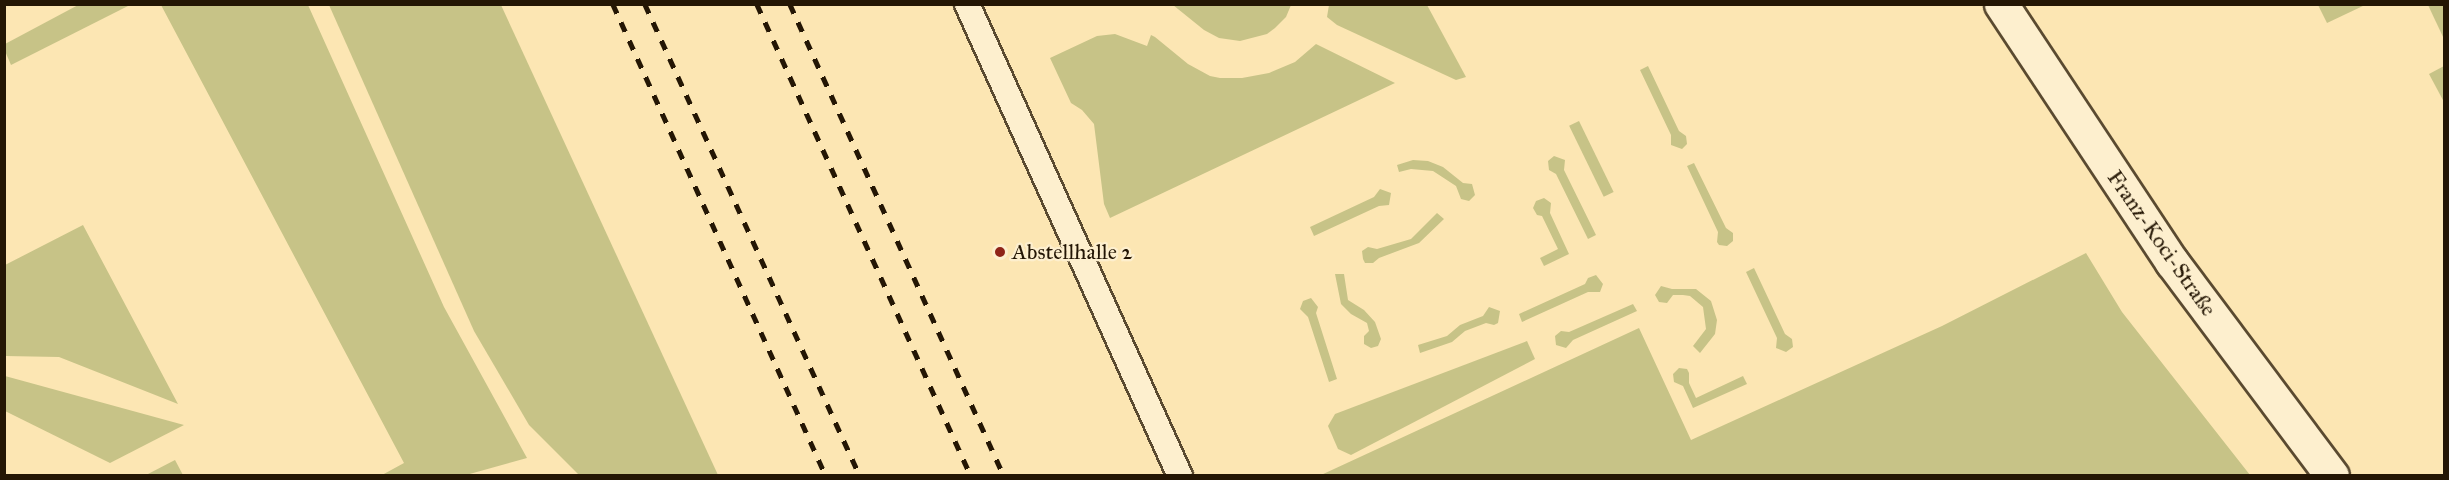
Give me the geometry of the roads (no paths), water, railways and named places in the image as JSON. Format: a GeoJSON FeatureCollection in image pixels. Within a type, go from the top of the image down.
{"type":"FeatureCollection","features":[{"type":"Feature","properties":{"kind":"street","name":"Franz-Koci-Straße"},"geometry":{"type":"LineString","coordinates":[[2001,4],[2172,262],[2331,476]]}},
{"type":"Feature","properties":{"kind":"lane"},"geometry":{"type":"LineString","coordinates":[[967,4],[1180,476]]}},
{"type":"Feature","properties":{"kind":"railway"},"geometry":{"type":"LineString","coordinates":[[613,4],[826,476]]}},
{"type":"Feature","properties":{"kind":"railway"},"geometry":{"type":"LineString","coordinates":[[645,4],[860,476]]}},
{"type":"Feature","properties":{"kind":"railway"},"geometry":{"type":"LineString","coordinates":[[757,4],[971,476]]}},
{"type":"Feature","properties":{"kind":"railway"},"geometry":{"type":"LineString","coordinates":[[790,4],[1004,476]]}},
{"type":"Feature","properties":{"kind":"place","name":"Abstellhalle 2"},"geometry":{"type":"Point","coordinates":[1000,252]}}]}
